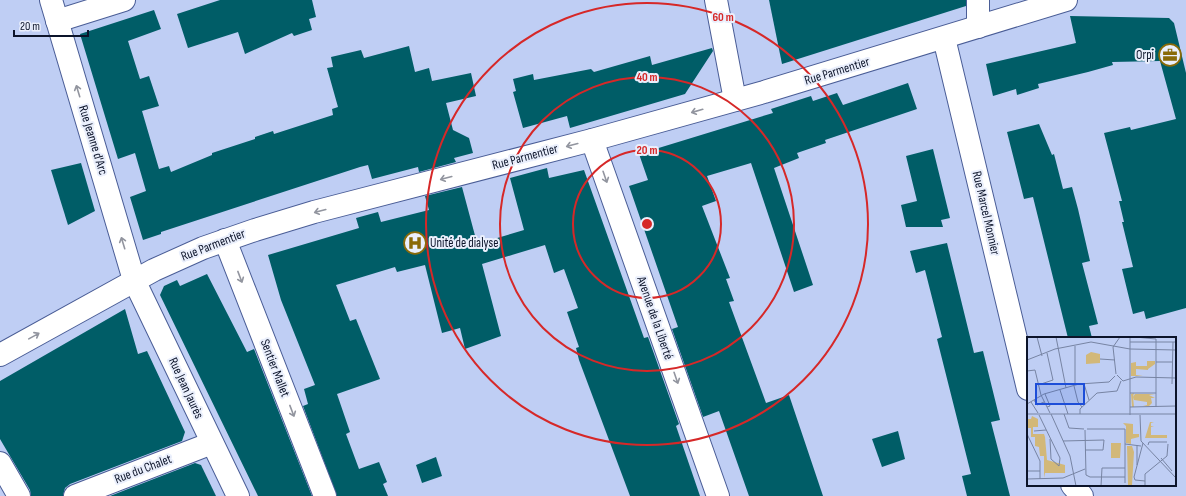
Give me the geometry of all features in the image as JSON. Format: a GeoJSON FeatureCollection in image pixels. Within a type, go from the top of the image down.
{"type":"FeatureCollection","features":[{"type":"Feature","properties":{"kind":"street","name":"Rue Jeanne d'Arc"},"geometry":{"type":"LineString","coordinates":[[51,0],[134,280]]}},
{"type":"Feature","properties":{"kind":"street"},"geometry":{"type":"LineString","coordinates":[[57,21],[124,0]]}},
{"type":"Feature","properties":{"kind":"street"},"geometry":{"type":"LineString","coordinates":[[716,0],[735,100]]}},
{"type":"Feature","properties":{"kind":"street"},"geometry":{"type":"LineString","coordinates":[[978,0],[978,27]]}},
{"type":"Feature","properties":{"kind":"street","name":"Rue Parmentier"},"geometry":{"type":"LineString","coordinates":[[0,355],[134,280],[180,257],[225,240],[314,212],[592,140],[735,100],[1066,0]]}},
{"type":"Feature","properties":{"kind":"street","name":"Rue Marcel Monnier"},"geometry":{"type":"LineString","coordinates":[[944,38],[1027,385]]}},
{"type":"Feature","properties":{"kind":"street","name":"Avenue de la Liberté"},"geometry":{"type":"LineString","coordinates":[[592,140],[718,496]]}},
{"type":"Feature","properties":{"kind":"street","name":"Sentier Mallet"},"geometry":{"type":"LineString","coordinates":[[225,240],[324,496]]}},
{"type":"Feature","properties":{"kind":"street","name":"Rue Jean Jaurès"},"geometry":{"type":"LineString","coordinates":[[134,280],[238,496]]}},
{"type":"Feature","properties":{"kind":"street","name":"Rue du Chalet"},"geometry":{"type":"LineString","coordinates":[[75,496],[212,443]]}},
{"type":"Feature","properties":{"kind":"street"},"geometry":{"type":"LineString","coordinates":[[0,463],[19,496]]}},
{"type":"Feature","properties":{"kind":"street"},"geometry":{"type":"LineString","coordinates":[[1073,486],[1082,496]]}},
{"type":"Feature","properties":{"kind":"building"},"geometry":{"type":"Polygon","coordinates":[[[220,0],[312,0],[316,17],[309,19],[312,30],[294,36],[292,33],[245,54],[238,32],[188,48],[177,14],[220,0]]]}},
{"type":"Feature","properties":{"kind":"building"},"geometry":{"type":"Polygon","coordinates":[[[769,0],[966,0],[966,6],[782,64],[769,0]]]}},
{"type":"Feature","properties":{"kind":"building"},"geometry":{"type":"Polygon","coordinates":[[[154,10],[161,29],[128,41],[140,79],[149,76],[159,106],[142,111],[159,169],[169,166],[171,172],[212,155],[212,153],[255,139],[255,137],[273,131],[274,134],[333,115],[332,109],[338,107],[327,68],[333,67],[331,57],[361,50],[364,58],[409,46],[415,72],[429,68],[432,81],[471,73],[476,96],[446,103],[453,130],[469,138],[473,153],[454,158],[456,162],[419,172],[418,167],[372,179],[368,165],[360,167],[161,232],[161,234],[143,240],[130,197],[146,191],[135,153],[118,159],[80,34],[154,10]]]}},
{"type":"Feature","properties":{"kind":"building"},"geometry":{"type":"Polygon","coordinates":[[[1070,16],[1169,18],[1174,23],[1186,73],[1186,308],[1146,319],[1144,311],[1133,314],[1122,269],[1133,267],[1122,222],[1124,222],[1119,201],[1122,201],[1104,133],[1130,127],[1131,130],[1176,119],[1160,61],[1112,62],[1113,65],[1038,84],[1039,88],[1017,95],[1016,89],[993,96],[986,64],[1076,43],[1070,16]]]}},
{"type":"Feature","properties":{"kind":"building"},"geometry":{"type":"Polygon","coordinates":[[[712,48],[713,51],[685,94],[570,128],[567,116],[523,128],[513,92],[516,91],[513,79],[533,74],[534,80],[591,69],[594,72],[650,56],[652,65],[712,48]]]}},
{"type":"Feature","properties":{"kind":"building"},"geometry":{"type":"Polygon","coordinates":[[[908,83],[917,109],[825,140],[826,143],[797,153],[799,158],[774,168],[813,285],[794,292],[751,163],[707,176],[716,201],[702,206],[730,278],[726,279],[734,301],[729,302],[766,403],[789,395],[823,496],[749,496],[719,411],[703,417],[672,329],[678,327],[629,186],[648,180],[639,154],[773,113],[771,109],[811,96],[813,101],[837,93],[843,105],[908,83]]]}},
{"type":"Feature","properties":{"kind":"building"},"geometry":{"type":"Polygon","coordinates":[[[1039,124],[1052,155],[1054,154],[1063,189],[1072,187],[1090,261],[1082,263],[1098,324],[1089,326],[1092,337],[1068,337],[1033,197],[1024,199],[1007,132],[1039,124]]]}},
{"type":"Feature","properties":{"kind":"building"},"geometry":{"type":"Polygon","coordinates":[[[933,149],[950,218],[941,220],[943,227],[906,227],[901,205],[917,201],[906,156],[933,149]]]}},
{"type":"Feature","properties":{"kind":"building"},"geometry":{"type":"Polygon","coordinates":[[[81,163],[95,211],[68,225],[51,170],[81,163]]]}},
{"type":"Feature","properties":{"kind":"building"},"geometry":{"type":"Polygon","coordinates":[[[547,168],[549,178],[584,170],[644,338],[648,337],[679,424],[676,426],[700,496],[630,496],[579,360],[576,348],[579,347],[567,312],[578,308],[564,269],[554,273],[545,245],[482,264],[501,336],[465,349],[460,328],[442,333],[425,265],[397,272],[395,267],[336,285],[350,321],[356,319],[380,379],[337,394],[350,432],[346,434],[359,469],[379,462],[387,482],[383,484],[388,496],[337,496],[303,406],[308,404],[304,389],[315,385],[281,300],[268,255],[359,228],[356,218],[378,212],[381,222],[429,210],[425,196],[462,187],[477,243],[524,230],[510,178],[547,168]]]}},
{"type":"Feature","properties":{"kind":"building"},"geometry":{"type":"Polygon","coordinates":[[[947,243],[974,353],[983,351],[1000,420],[991,422],[1010,496],[967,496],[962,476],[971,474],[937,339],[942,337],[925,270],[916,273],[910,251],[947,243]]]}},
{"type":"Feature","properties":{"kind":"building"},"geometry":{"type":"Polygon","coordinates":[[[207,274],[247,352],[254,349],[312,496],[258,496],[160,295],[164,286],[177,280],[180,286],[207,274]]]}},
{"type":"Feature","properties":{"kind":"building"},"geometry":{"type":"Polygon","coordinates":[[[125,309],[138,354],[147,351],[185,432],[182,441],[70,484],[65,488],[63,496],[31,496],[30,490],[0,439],[0,381],[125,309]]]}},
{"type":"Feature","properties":{"kind":"building"},"geometry":{"type":"Polygon","coordinates":[[[898,431],[905,459],[882,467],[872,439],[898,431]]]}},
{"type":"Feature","properties":{"kind":"building"},"geometry":{"type":"Polygon","coordinates":[[[436,457],[442,476],[422,483],[416,465],[436,457]]]}},
{"type":"Feature","properties":{"kind":"building"},"geometry":{"type":"Polygon","coordinates":[[[195,463],[201,465],[216,496],[110,496],[195,463]]]}},
{"type":"Feature","properties":{"kind":"place","name":"Orpi"},"geometry":{"type":"Point","coordinates":[1170,55]}},
{"type":"Feature","properties":{"kind":"place","name":"Unité de dialyse"},"geometry":{"type":"Point","coordinates":[415,243]}}]}
